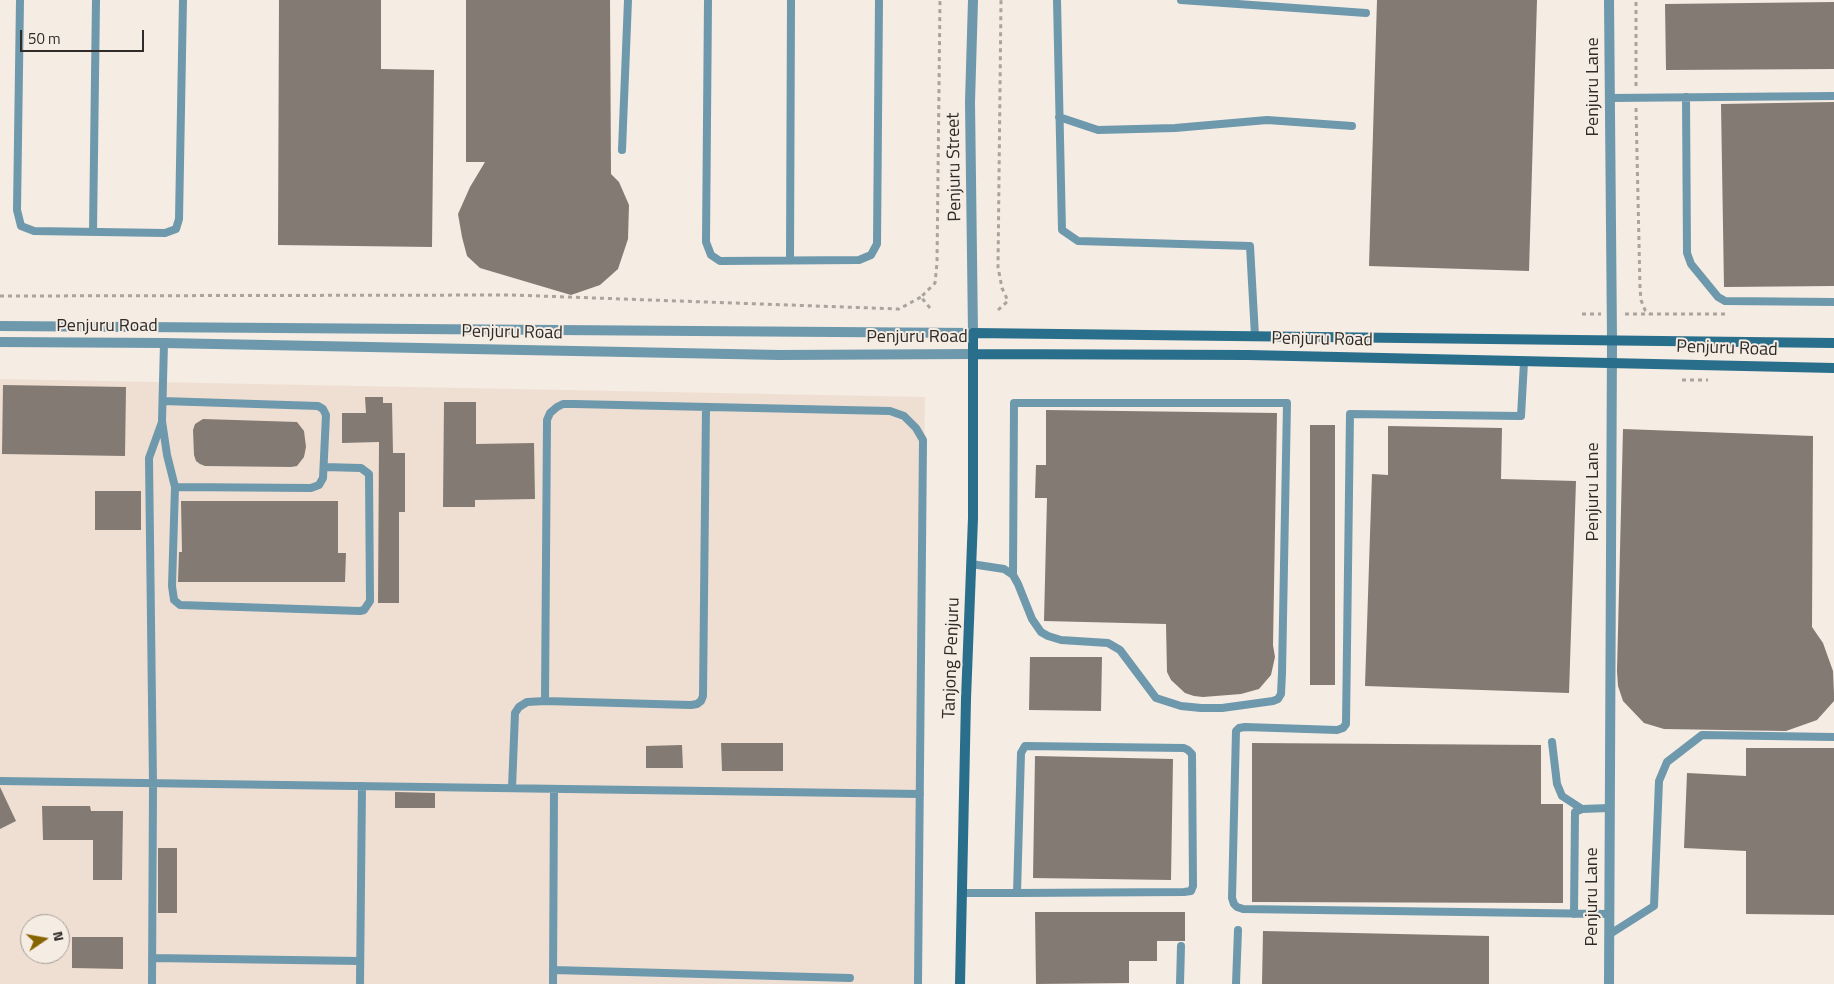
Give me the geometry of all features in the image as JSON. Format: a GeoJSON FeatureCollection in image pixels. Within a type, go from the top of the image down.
{"type":"FeatureCollection","features":[{"type":"Feature","properties":{"kind":"main road","name":"Penjuru Road"},"geometry":{"type":"LineString","coordinates":[[974,334],[1834,343]]}},
{"type":"Feature","properties":{"kind":"main road","name":"Tanjong Penjuru"},"geometry":{"type":"LineString","coordinates":[[960,984],[971,564],[974,334]]}},
{"type":"Feature","properties":{"kind":"main road","name":"Penjuru Road"},"geometry":{"type":"LineString","coordinates":[[974,354],[1248,355],[1834,368]]}},
{"type":"Feature","properties":{"kind":"street","name":"Penjuru Street"},"geometry":{"type":"LineString","coordinates":[[972,0],[970,102],[974,334]]}},
{"type":"Feature","properties":{"kind":"street","name":"Penjuru Lane"},"geometry":{"type":"LineString","coordinates":[[1609,0],[1612,314],[1609,984]]}},
{"type":"Feature","properties":{"kind":"street","name":"Penjuru Road"},"geometry":{"type":"LineString","coordinates":[[0,326],[974,334]]}},
{"type":"Feature","properties":{"kind":"street","name":"Penjuru Road"},"geometry":{"type":"LineString","coordinates":[[0,342],[164,343],[780,355],[974,354]]}},
{"type":"Feature","properties":{"kind":"lane"},"geometry":{"type":"LineString","coordinates":[[20,0],[17,210],[21,226],[34,231],[165,233],[176,229],[179,219],[183,0]]}},
{"type":"Feature","properties":{"kind":"lane"},"geometry":{"type":"LineString","coordinates":[[93,232],[96,0]]}},
{"type":"Feature","properties":{"kind":"lane"},"geometry":{"type":"LineString","coordinates":[[622,150],[628,0]]}},
{"type":"Feature","properties":{"kind":"lane"},"geometry":{"type":"LineString","coordinates":[[708,0],[706,242],[711,255],[720,261],[859,260],[872,255],[877,244],[879,0]]}},
{"type":"Feature","properties":{"kind":"lane"},"geometry":{"type":"LineString","coordinates":[[790,260],[791,0]]}},
{"type":"Feature","properties":{"kind":"lane"},"geometry":{"type":"LineString","coordinates":[[1057,0],[1062,230],[1078,242],[1250,246],[1254,336]]}},
{"type":"Feature","properties":{"kind":"lane"},"geometry":{"type":"LineString","coordinates":[[1181,0],[1366,13]]}},
{"type":"Feature","properties":{"kind":"lane"},"geometry":{"type":"LineString","coordinates":[[1610,98],[1834,96]]}},
{"type":"Feature","properties":{"kind":"lane"},"geometry":{"type":"LineString","coordinates":[[1686,97],[1686,252],[1691,264],[1718,297],[1724,301],[1834,302]]}},
{"type":"Feature","properties":{"kind":"lane"},"geometry":{"type":"LineString","coordinates":[[1059,117],[1098,130],[1175,128],[1267,120],[1352,126]]}},
{"type":"Feature","properties":{"kind":"lane"},"geometry":{"type":"LineString","coordinates":[[152,984],[153,784],[149,458],[162,421],[164,343]]}},
{"type":"Feature","properties":{"kind":"lane"},"geometry":{"type":"LineString","coordinates":[[1524,362],[1522,416],[1350,414],[1347,718],[1343,728],[1337,730],[1245,727],[1238,728],[1236,731],[1232,898],[1234,904],[1243,909],[1609,914]]}},
{"type":"Feature","properties":{"kind":"lane"},"geometry":{"type":"LineString","coordinates":[[164,401],[318,406],[323,409],[326,415],[324,478],[321,483],[311,488],[175,487]]}},
{"type":"Feature","properties":{"kind":"lane"},"geometry":{"type":"LineString","coordinates":[[971,564],[1004,569],[1013,575],[1032,620],[1041,632],[1061,640],[1108,643],[1120,650],[1156,698],[1181,706],[1201,708],[1222,708],[1278,699],[1281,694],[1282,673],[1286,403],[1014,403],[1013,575]]}},
{"type":"Feature","properties":{"kind":"lane"},"geometry":{"type":"LineString","coordinates":[[545,701],[547,420],[550,413],[563,404],[890,411],[904,416],[923,440],[918,984]]}},
{"type":"Feature","properties":{"kind":"lane"},"geometry":{"type":"LineString","coordinates":[[512,788],[515,713],[519,706],[527,702],[691,705],[702,701],[706,407]]}},
{"type":"Feature","properties":{"kind":"lane"},"geometry":{"type":"LineString","coordinates":[[162,421],[167,455],[175,487],[172,586],[174,600],[180,605],[360,611],[367,606],[370,601],[369,474],[361,468],[324,467]]}},
{"type":"Feature","properties":{"kind":"lane"},"geometry":{"type":"LineString","coordinates":[[1610,934],[1654,906],[1659,781],[1667,762],[1702,735],[1834,737]]}},
{"type":"Feature","properties":{"kind":"lane"},"geometry":{"type":"LineString","coordinates":[[1552,742],[1557,784],[1562,796],[1582,809]]}},
{"type":"Feature","properties":{"kind":"lane"},"geometry":{"type":"LineString","coordinates":[[962,893],[1017,893],[1190,891],[1193,886],[1192,754],[1184,748],[1025,746],[1021,753],[1017,893]]}},
{"type":"Feature","properties":{"kind":"lane"},"geometry":{"type":"LineString","coordinates":[[0,781],[920,794]]}},
{"type":"Feature","properties":{"kind":"lane"},"geometry":{"type":"LineString","coordinates":[[360,984],[362,786]]}},
{"type":"Feature","properties":{"kind":"lane"},"geometry":{"type":"LineString","coordinates":[[553,984],[554,788]]}},
{"type":"Feature","properties":{"kind":"lane"},"geometry":{"type":"LineString","coordinates":[[1574,914],[1575,812],[1582,809],[1609,808]]}},
{"type":"Feature","properties":{"kind":"lane"},"geometry":{"type":"LineString","coordinates":[[1236,984],[1238,930]]}},
{"type":"Feature","properties":{"kind":"lane"},"geometry":{"type":"LineString","coordinates":[[1180,984],[1181,946]]}},
{"type":"Feature","properties":{"kind":"lane"},"geometry":{"type":"LineString","coordinates":[[152,958],[360,962]]}},
{"type":"Feature","properties":{"kind":"lane"},"geometry":{"type":"LineString","coordinates":[[553,970],[850,978]]}},
{"type":"Feature","properties":{"kind":"path"},"geometry":{"type":"LineString","coordinates":[[0,296],[512,295],[899,309],[921,297],[935,283],[937,263],[940,0]]}},
{"type":"Feature","properties":{"kind":"path"},"geometry":{"type":"LineString","coordinates":[[998,310],[1008,301],[1002,288],[998,267],[1001,0]]}},
{"type":"Feature","properties":{"kind":"path"},"geometry":{"type":"LineString","coordinates":[[1636,0],[1640,288],[1641,300],[1645,310],[1650,314]]}},
{"type":"Feature","properties":{"kind":"path"},"geometry":{"type":"LineString","coordinates":[[921,297],[930,308]]}},
{"type":"Feature","properties":{"kind":"path"},"geometry":{"type":"LineString","coordinates":[[1582,314],[1728,314]]}},
{"type":"Feature","properties":{"kind":"shaded area"},"geometry":{"type":"Polygon","coordinates":[[[0,379],[925,397],[915,984],[0,984],[0,379]]]}},
{"type":"Feature","properties":{"kind":"building"},"geometry":{"type":"Polygon","coordinates":[[[279,0],[381,0],[381,69],[434,70],[432,247],[278,245],[279,0]]]}},
{"type":"Feature","properties":{"kind":"building"},"geometry":{"type":"Polygon","coordinates":[[[466,0],[610,0],[611,174],[619,182],[629,205],[628,239],[618,269],[600,285],[571,295],[480,268],[467,256],[458,214],[470,187],[485,162],[466,162],[466,0]]]}},
{"type":"Feature","properties":{"kind":"building"},"geometry":{"type":"Polygon","coordinates":[[[1377,0],[1537,0],[1529,271],[1369,266],[1377,0]]]}},
{"type":"Feature","properties":{"kind":"building"},"geometry":{"type":"Polygon","coordinates":[[[1834,2],[1834,69],[1666,70],[1665,4],[1834,2]]]}},
{"type":"Feature","properties":{"kind":"building"},"geometry":{"type":"Polygon","coordinates":[[[1834,102],[1834,286],[1724,287],[1721,104],[1834,102]]]}},
{"type":"Feature","properties":{"kind":"building"},"geometry":{"type":"Polygon","coordinates":[[[3,385],[126,387],[125,456],[2,454],[3,385]]]}},
{"type":"Feature","properties":{"kind":"building"},"geometry":{"type":"Polygon","coordinates":[[[365,397],[383,397],[383,403],[392,403],[393,453],[405,453],[405,512],[399,512],[399,603],[378,603],[379,442],[342,443],[342,413],[366,413],[365,397]]]}},
{"type":"Feature","properties":{"kind":"building"},"geometry":{"type":"Polygon","coordinates":[[[444,402],[476,402],[476,444],[534,443],[535,499],[475,500],[475,507],[443,507],[444,402]]]}},
{"type":"Feature","properties":{"kind":"building"},"geometry":{"type":"Polygon","coordinates":[[[1046,410],[1277,413],[1273,645],[1275,657],[1271,675],[1259,689],[1241,694],[1203,697],[1185,693],[1171,680],[1167,672],[1166,624],[1044,621],[1047,498],[1035,498],[1036,465],[1046,465],[1046,410]]]}},
{"type":"Feature","properties":{"kind":"building"},"geometry":{"type":"Polygon","coordinates":[[[203,419],[297,422],[304,431],[306,447],[304,457],[297,466],[291,467],[205,466],[196,461],[194,455],[193,430],[195,424],[203,419]]]}},
{"type":"Feature","properties":{"kind":"building"},"geometry":{"type":"Polygon","coordinates":[[[1310,425],[1335,425],[1335,685],[1310,685],[1310,425]]]}},
{"type":"Feature","properties":{"kind":"building"},"geometry":{"type":"Polygon","coordinates":[[[1388,426],[1502,428],[1501,479],[1576,481],[1569,693],[1365,686],[1372,474],[1388,475],[1388,426]]]}},
{"type":"Feature","properties":{"kind":"building"},"geometry":{"type":"Polygon","coordinates":[[[1623,429],[1813,436],[1812,627],[1823,643],[1833,671],[1834,694],[1834,701],[1817,720],[1786,731],[1664,729],[1644,723],[1623,701],[1618,686],[1617,671],[1623,429]]]}},
{"type":"Feature","properties":{"kind":"building"},"geometry":{"type":"Polygon","coordinates":[[[95,491],[141,491],[141,530],[95,530],[95,491]]]}},
{"type":"Feature","properties":{"kind":"building"},"geometry":{"type":"Polygon","coordinates":[[[181,501],[338,501],[338,553],[346,553],[345,582],[178,582],[179,552],[182,552],[181,501]]]}},
{"type":"Feature","properties":{"kind":"building"},"geometry":{"type":"Polygon","coordinates":[[[1030,657],[1102,657],[1101,711],[1029,710],[1030,657]]]}},
{"type":"Feature","properties":{"kind":"building"},"geometry":{"type":"Polygon","coordinates":[[[721,743],[783,743],[783,771],[722,771],[721,743]]]}},
{"type":"Feature","properties":{"kind":"building"},"geometry":{"type":"Polygon","coordinates":[[[1252,743],[1541,745],[1541,804],[1563,804],[1563,903],[1252,902],[1252,743]]]}},
{"type":"Feature","properties":{"kind":"building"},"geometry":{"type":"Polygon","coordinates":[[[682,745],[683,768],[646,768],[646,746],[682,745]]]}},
{"type":"Feature","properties":{"kind":"building"},"geometry":{"type":"Polygon","coordinates":[[[1746,748],[1834,748],[1834,915],[1746,914],[1746,851],[1684,848],[1687,773],[1746,776],[1746,748]]]}},
{"type":"Feature","properties":{"kind":"building"},"geometry":{"type":"Polygon","coordinates":[[[1035,756],[1173,759],[1171,880],[1033,878],[1035,756]]]}},
{"type":"Feature","properties":{"kind":"building"},"geometry":{"type":"Polygon","coordinates":[[[0,787],[16,821],[0,829],[0,787]]]}},
{"type":"Feature","properties":{"kind":"building"},"geometry":{"type":"Polygon","coordinates":[[[395,792],[435,793],[435,808],[395,808],[395,792]]]}},
{"type":"Feature","properties":{"kind":"building"},"geometry":{"type":"Polygon","coordinates":[[[42,806],[90,806],[91,811],[123,811],[122,880],[93,880],[93,840],[43,840],[42,806]]]}},
{"type":"Feature","properties":{"kind":"building"},"geometry":{"type":"Polygon","coordinates":[[[158,848],[177,848],[177,913],[158,913],[158,848]]]}},
{"type":"Feature","properties":{"kind":"building"},"geometry":{"type":"Polygon","coordinates":[[[1035,912],[1185,912],[1185,941],[1157,941],[1157,961],[1129,961],[1129,983],[1036,984],[1035,912]]]}},
{"type":"Feature","properties":{"kind":"building"},"geometry":{"type":"Polygon","coordinates":[[[1263,931],[1489,936],[1489,984],[1262,984],[1263,931]]]}},
{"type":"Feature","properties":{"kind":"building"},"geometry":{"type":"Polygon","coordinates":[[[72,937],[123,937],[123,969],[72,968],[72,937]]]}}]}
